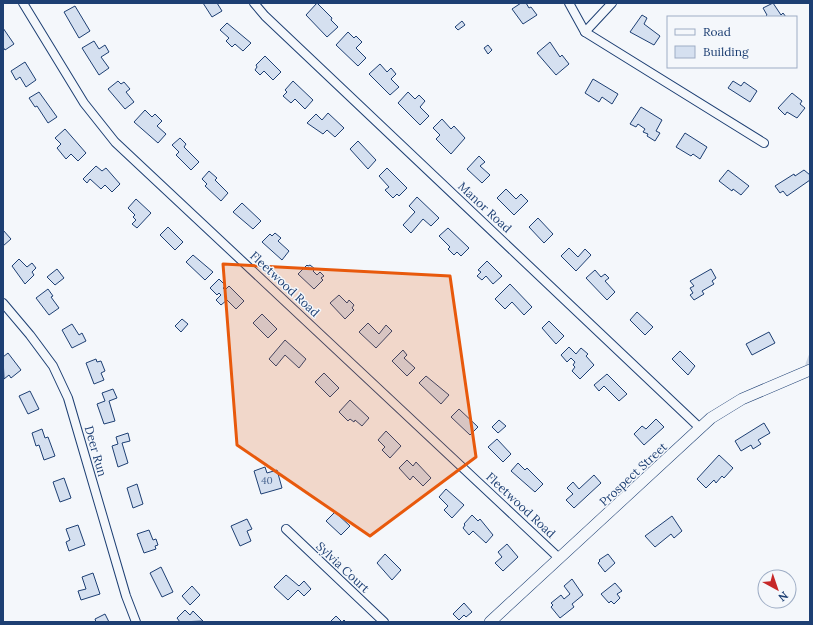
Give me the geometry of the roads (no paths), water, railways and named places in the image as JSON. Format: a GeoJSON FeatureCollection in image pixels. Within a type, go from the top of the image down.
{"type":"FeatureCollection","features":[{"type":"Feature","properties":{"kind":"street","name":"Fleetwood Road"},"geometry":{"type":"LineString","coordinates":[[23,3],[84,103],[115,142],[560,558]]}},
{"type":"Feature","properties":{"kind":"street","name":"Manor Road"},"geometry":{"type":"LineString","coordinates":[[254,3],[265,16],[700,428]]}},
{"type":"Feature","properties":{"kind":"street"},"geometry":{"type":"LineString","coordinates":[[569,3],[584,32],[764,143]]}},
{"type":"Feature","properties":{"kind":"street"},"geometry":{"type":"LineString","coordinates":[[584,32],[612,3]]}},
{"type":"Feature","properties":{"kind":"street","name":"Deer Run"},"geometry":{"type":"LineString","coordinates":[[3,302],[30,335],[52,366],[68,398],[126,596],[136,622]]}},
{"type":"Feature","properties":{"kind":"street","name":"Prospect Street"},"geometry":{"type":"LineString","coordinates":[[490,622],[655,472],[700,428],[726,408],[742,399],[810,370]]}},
{"type":"Feature","properties":{"kind":"street","name":"Sylvia Court"},"geometry":{"type":"LineString","coordinates":[[286,529],[384,622]]}},
{"type":"Feature","properties":{"kind":"waterway"},"geometry":{"type":"LineString","coordinates":[[807,364],[810,356]]}}]}
